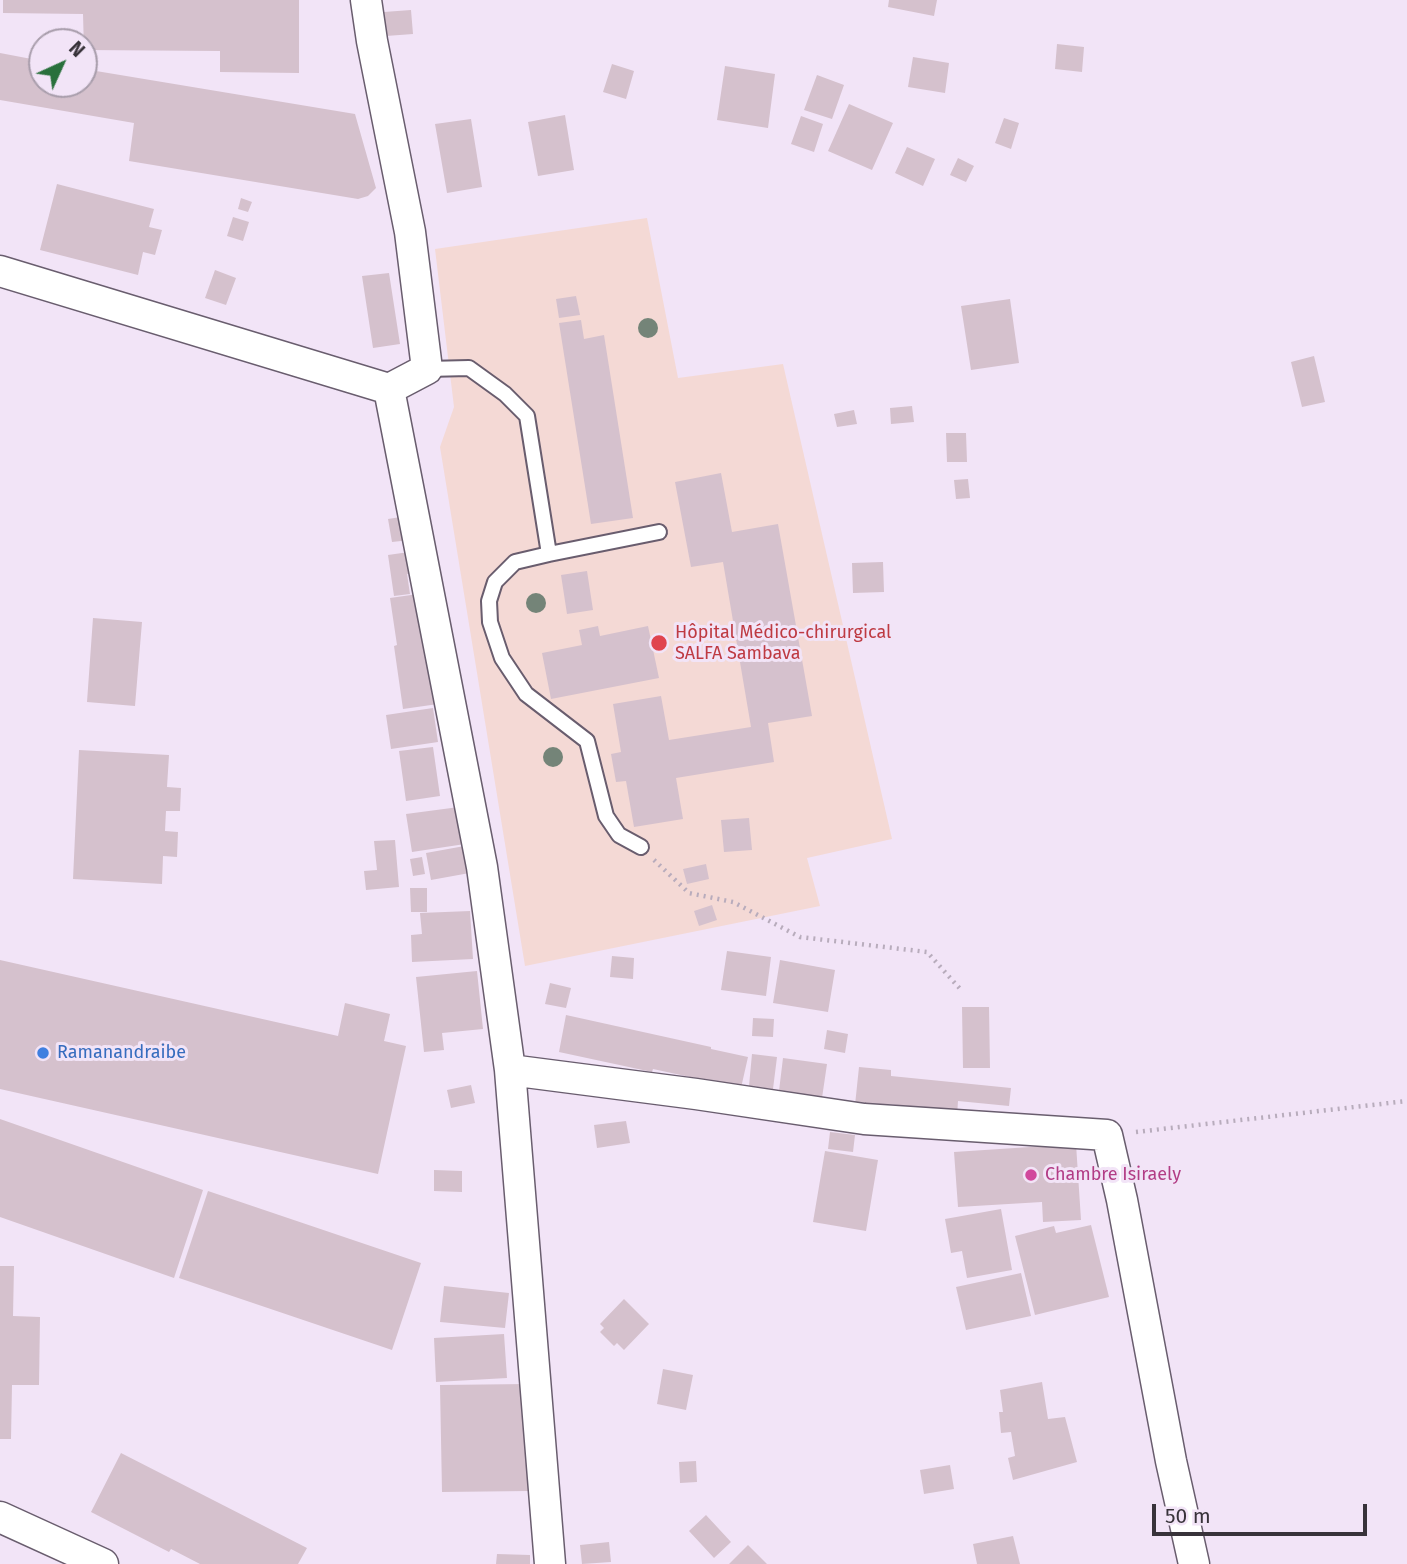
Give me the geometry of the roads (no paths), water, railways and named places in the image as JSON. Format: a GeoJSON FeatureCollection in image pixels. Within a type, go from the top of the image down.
{"type":"FeatureCollection","features":[{"type":"Feature","properties":{"kind":"street"},"geometry":{"type":"LineString","coordinates":[[0,271],[388,388],[427,369],[410,232],[366,0]]}},
{"type":"Feature","properties":{"kind":"street"},"geometry":{"type":"LineString","coordinates":[[388,388],[482,867],[510,1070],[550,1564]]}},
{"type":"Feature","properties":{"kind":"street"},"geometry":{"type":"LineString","coordinates":[[510,1070],[864,1119],[1107,1135],[1194,1564]]}},
{"type":"Feature","properties":{"kind":"street"},"geometry":{"type":"LineString","coordinates":[[0,1517],[103,1564]]}},
{"type":"Feature","properties":{"kind":"lane"},"geometry":{"type":"LineString","coordinates":[[427,369],[469,368],[505,394],[527,416],[549,554]]}},
{"type":"Feature","properties":{"kind":"lane"},"geometry":{"type":"LineString","coordinates":[[641,847],[619,835],[606,816],[587,741],[526,694],[502,658],[490,622],[489,601],[495,582],[515,562],[659,532]]}},
{"type":"Feature","properties":{"kind":"place","name":"Hôpital Médico-chirurgical SALFA Sambava"},"geometry":{"type":"Point","coordinates":[659,643]}},
{"type":"Feature","properties":{"kind":"place","name":"Ramanandraibe"},"geometry":{"type":"Point","coordinates":[43,1053]}},
{"type":"Feature","properties":{"kind":"place","name":"Chambre Isiraely"},"geometry":{"type":"Point","coordinates":[1031,1175]}}]}
